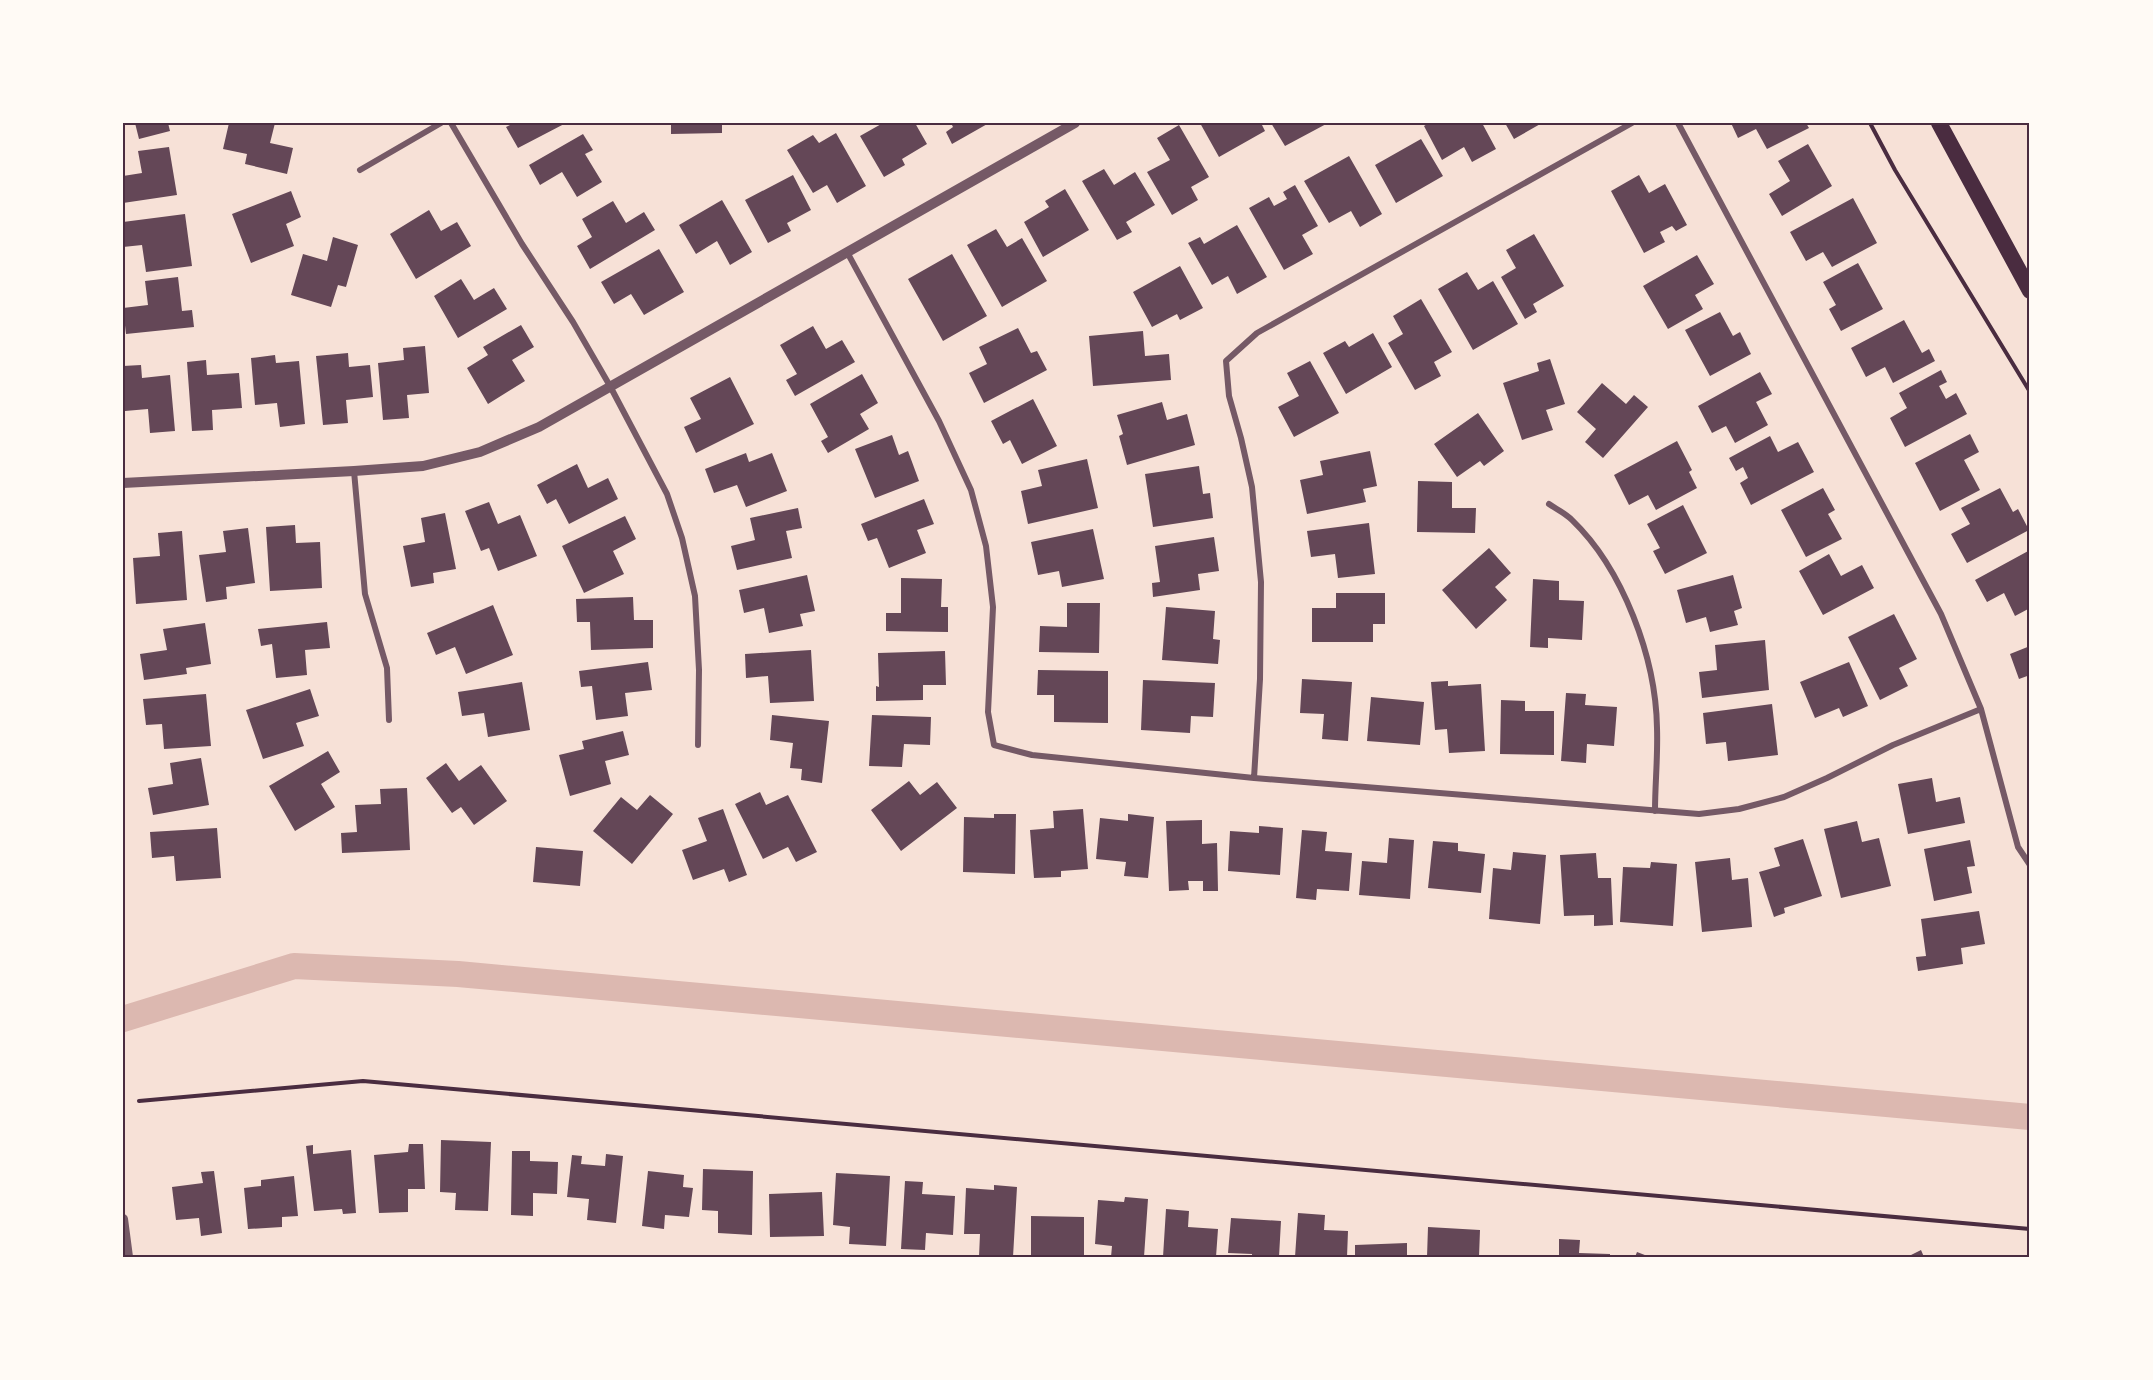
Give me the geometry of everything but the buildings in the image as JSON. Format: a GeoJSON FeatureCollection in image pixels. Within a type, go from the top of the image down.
{"type":"FeatureCollection","features":[{"type":"Feature","properties":{"kind":"highway"},"geometry":{"type":"LineString","coordinates":[[1939,123],[2030,291]]}},
{"type":"Feature","properties":{"kind":"street"},"geometry":{"type":"LineString","coordinates":[[360,170],[441,123]]}},
{"type":"Feature","properties":{"kind":"street"},"geometry":{"type":"LineString","coordinates":[[451,123],[522,244],[573,322],[667,494],[682,538],[695,596],[699,670],[698,745]]}},
{"type":"Feature","properties":{"kind":"street"},"geometry":{"type":"LineString","coordinates":[[123,483],[423,466],[480,452],[539,427],[1074,123]]}},
{"type":"Feature","properties":{"kind":"street"},"geometry":{"type":"LineString","coordinates":[[1254,778],[1260,679],[1261,582],[1252,487],[1229,396],[1226,361],[1257,333],[1632,123]]}},
{"type":"Feature","properties":{"kind":"street"},"geometry":{"type":"LineString","coordinates":[[1678,123],[1941,614],[1981,709],[2018,847],[2030,865]]}},
{"type":"Feature","properties":{"kind":"street"},"geometry":{"type":"LineString","coordinates":[[847,252],[939,421],[971,490],[986,546],[993,607],[988,712],[994,745],[1032,755],[1254,778],[1699,813],[1739,809],[1784,797],[1893,745],[1981,709]]}},
{"type":"Feature","properties":{"kind":"street"},"geometry":{"type":"LineString","coordinates":[[354,471],[365,594],[387,668],[389,720]]}},
{"type":"Feature","properties":{"kind":"street"},"geometry":{"type":"LineString","coordinates":[[1549,504],[1571,519],[1599,552],[1632,613],[1651,672],[1657,727],[1654,811]]}},
{"type":"Feature","properties":{"kind":"street"},"geometry":{"type":"LineString","coordinates":[[123,1219],[128,1257]]}},
{"type":"Feature","properties":{"kind":"path"},"geometry":{"type":"LineString","coordinates":[[1870,123],[1895,170],[2030,392]]}},
{"type":"Feature","properties":{"kind":"path"},"geometry":{"type":"LineString","coordinates":[[139,1101],[363,1081],[2030,1230]]}},
{"type":"Feature","properties":{"kind":"waterway"},"geometry":{"type":"LineString","coordinates":[[123,1019],[294,966],[458,974],[2030,1117]]}}]}
